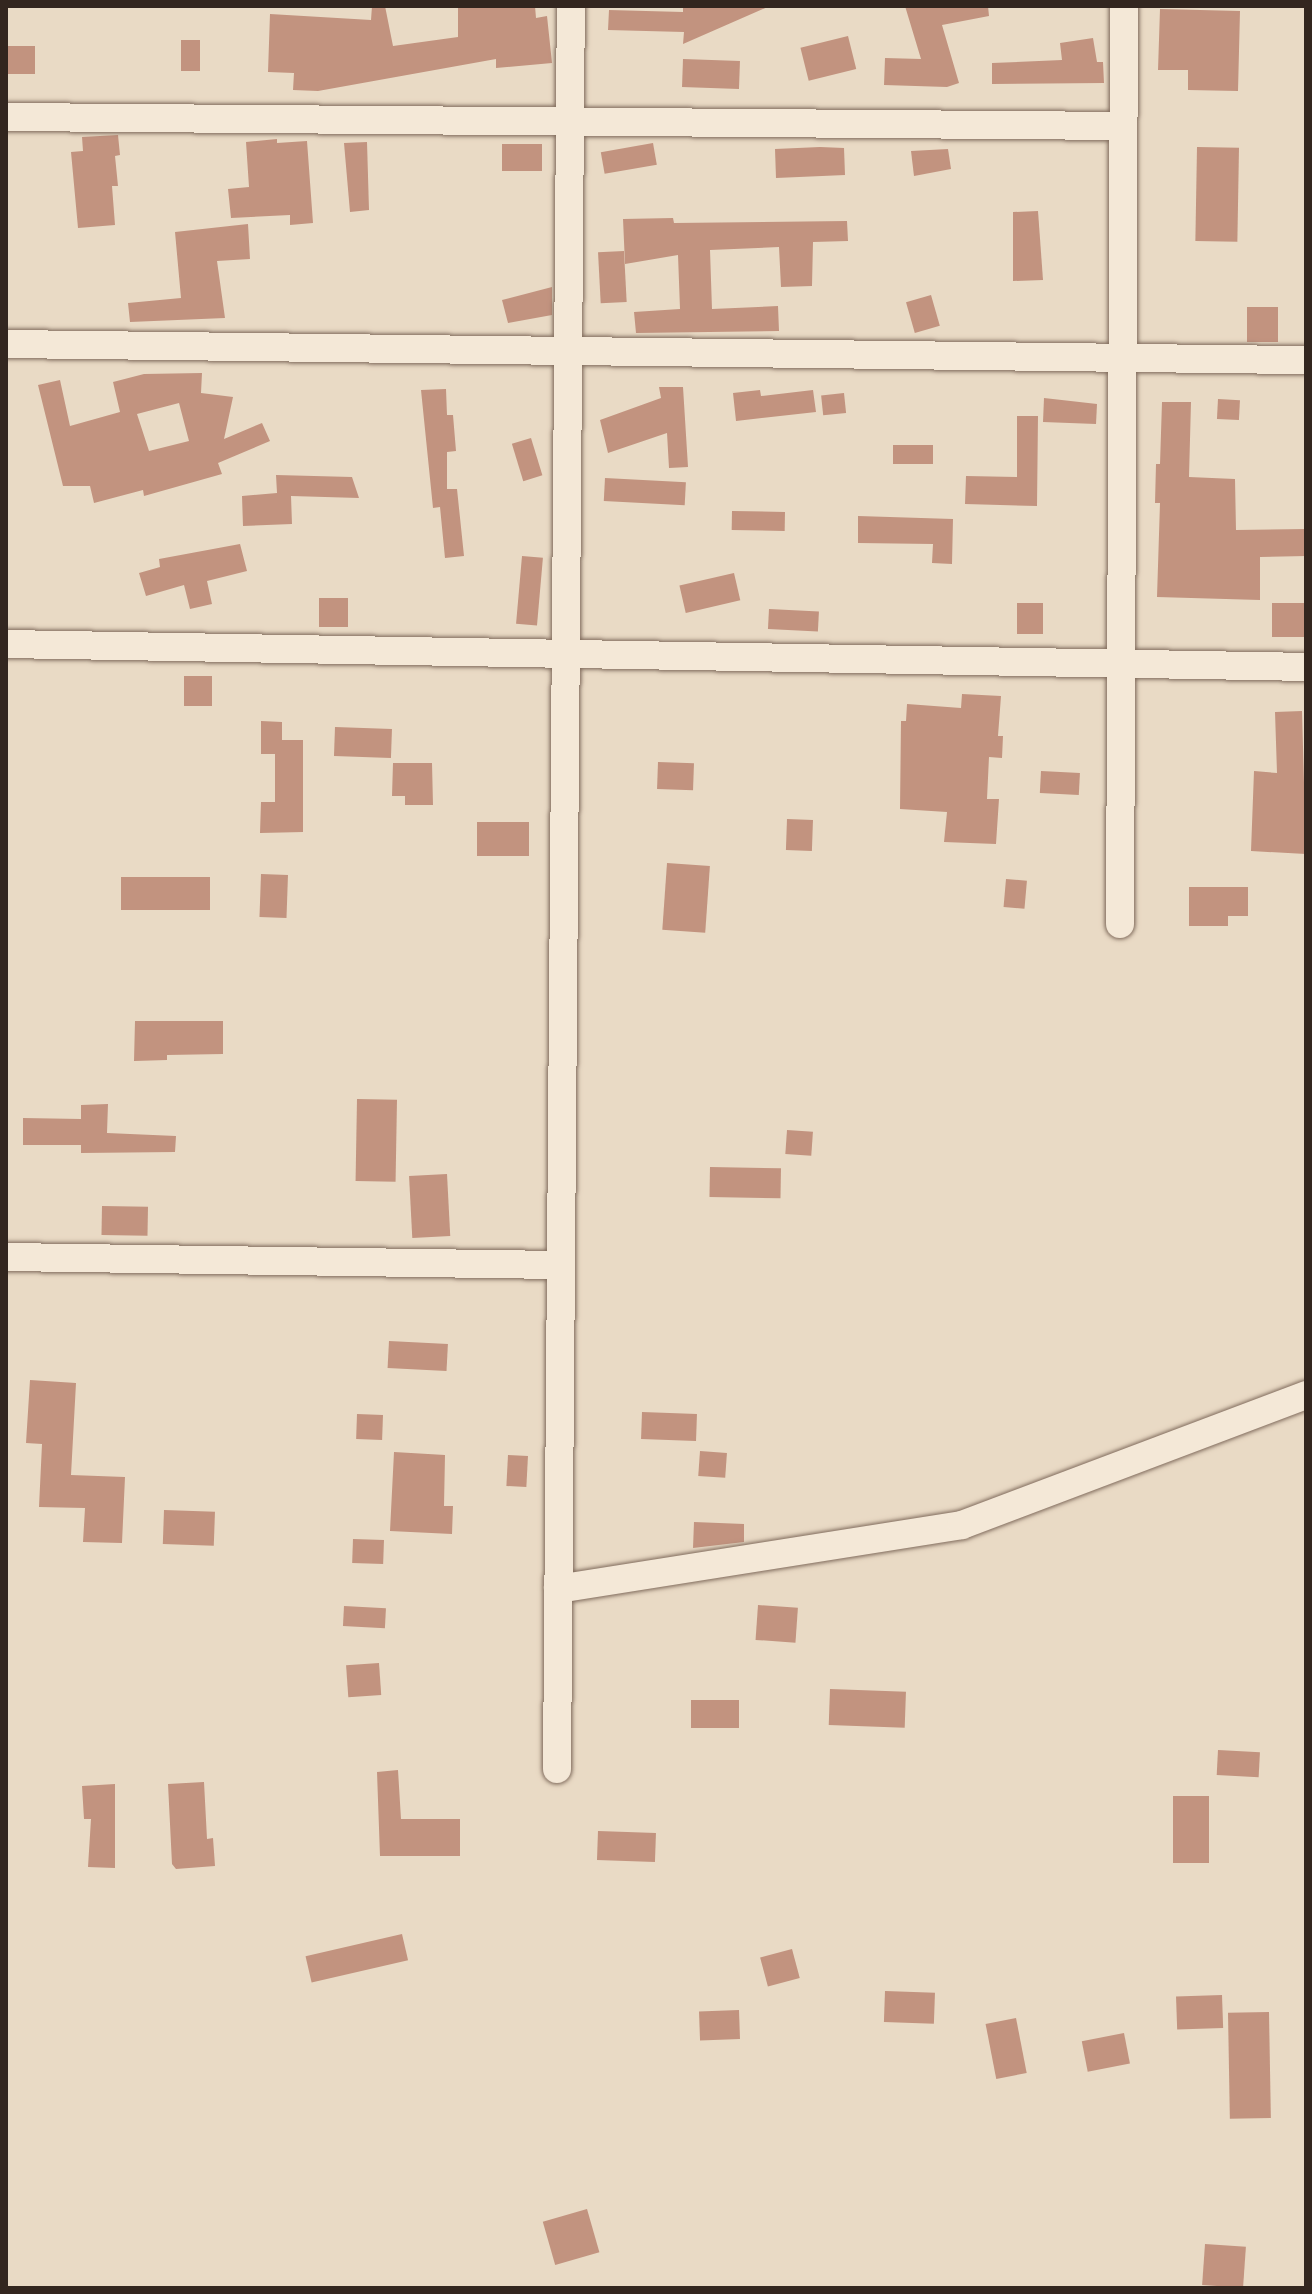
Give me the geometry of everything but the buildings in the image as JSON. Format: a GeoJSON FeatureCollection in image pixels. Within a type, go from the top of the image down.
{"type":"FeatureCollection","features":[{"type":"Feature","properties":{"kind":"street"},"geometry":{"type":"LineString","coordinates":[[557,1769],[571,6]]}},
{"type":"Feature","properties":{"kind":"street"},"geometry":{"type":"LineString","coordinates":[[1120,924],[1121,126],[1124,6]]}},
{"type":"Feature","properties":{"kind":"street"},"geometry":{"type":"LineString","coordinates":[[6,117],[1121,126]]}},
{"type":"Feature","properties":{"kind":"street"},"geometry":{"type":"LineString","coordinates":[[6,344],[1306,360]]}},
{"type":"Feature","properties":{"kind":"street"},"geometry":{"type":"LineString","coordinates":[[6,644],[1306,667]]}},
{"type":"Feature","properties":{"kind":"street"},"geometry":{"type":"LineString","coordinates":[[6,1257],[561,1265]]}},
{"type":"Feature","properties":{"kind":"street"},"geometry":{"type":"LineString","coordinates":[[558,1589],[962,1525],[1306,1395]]}}]}
